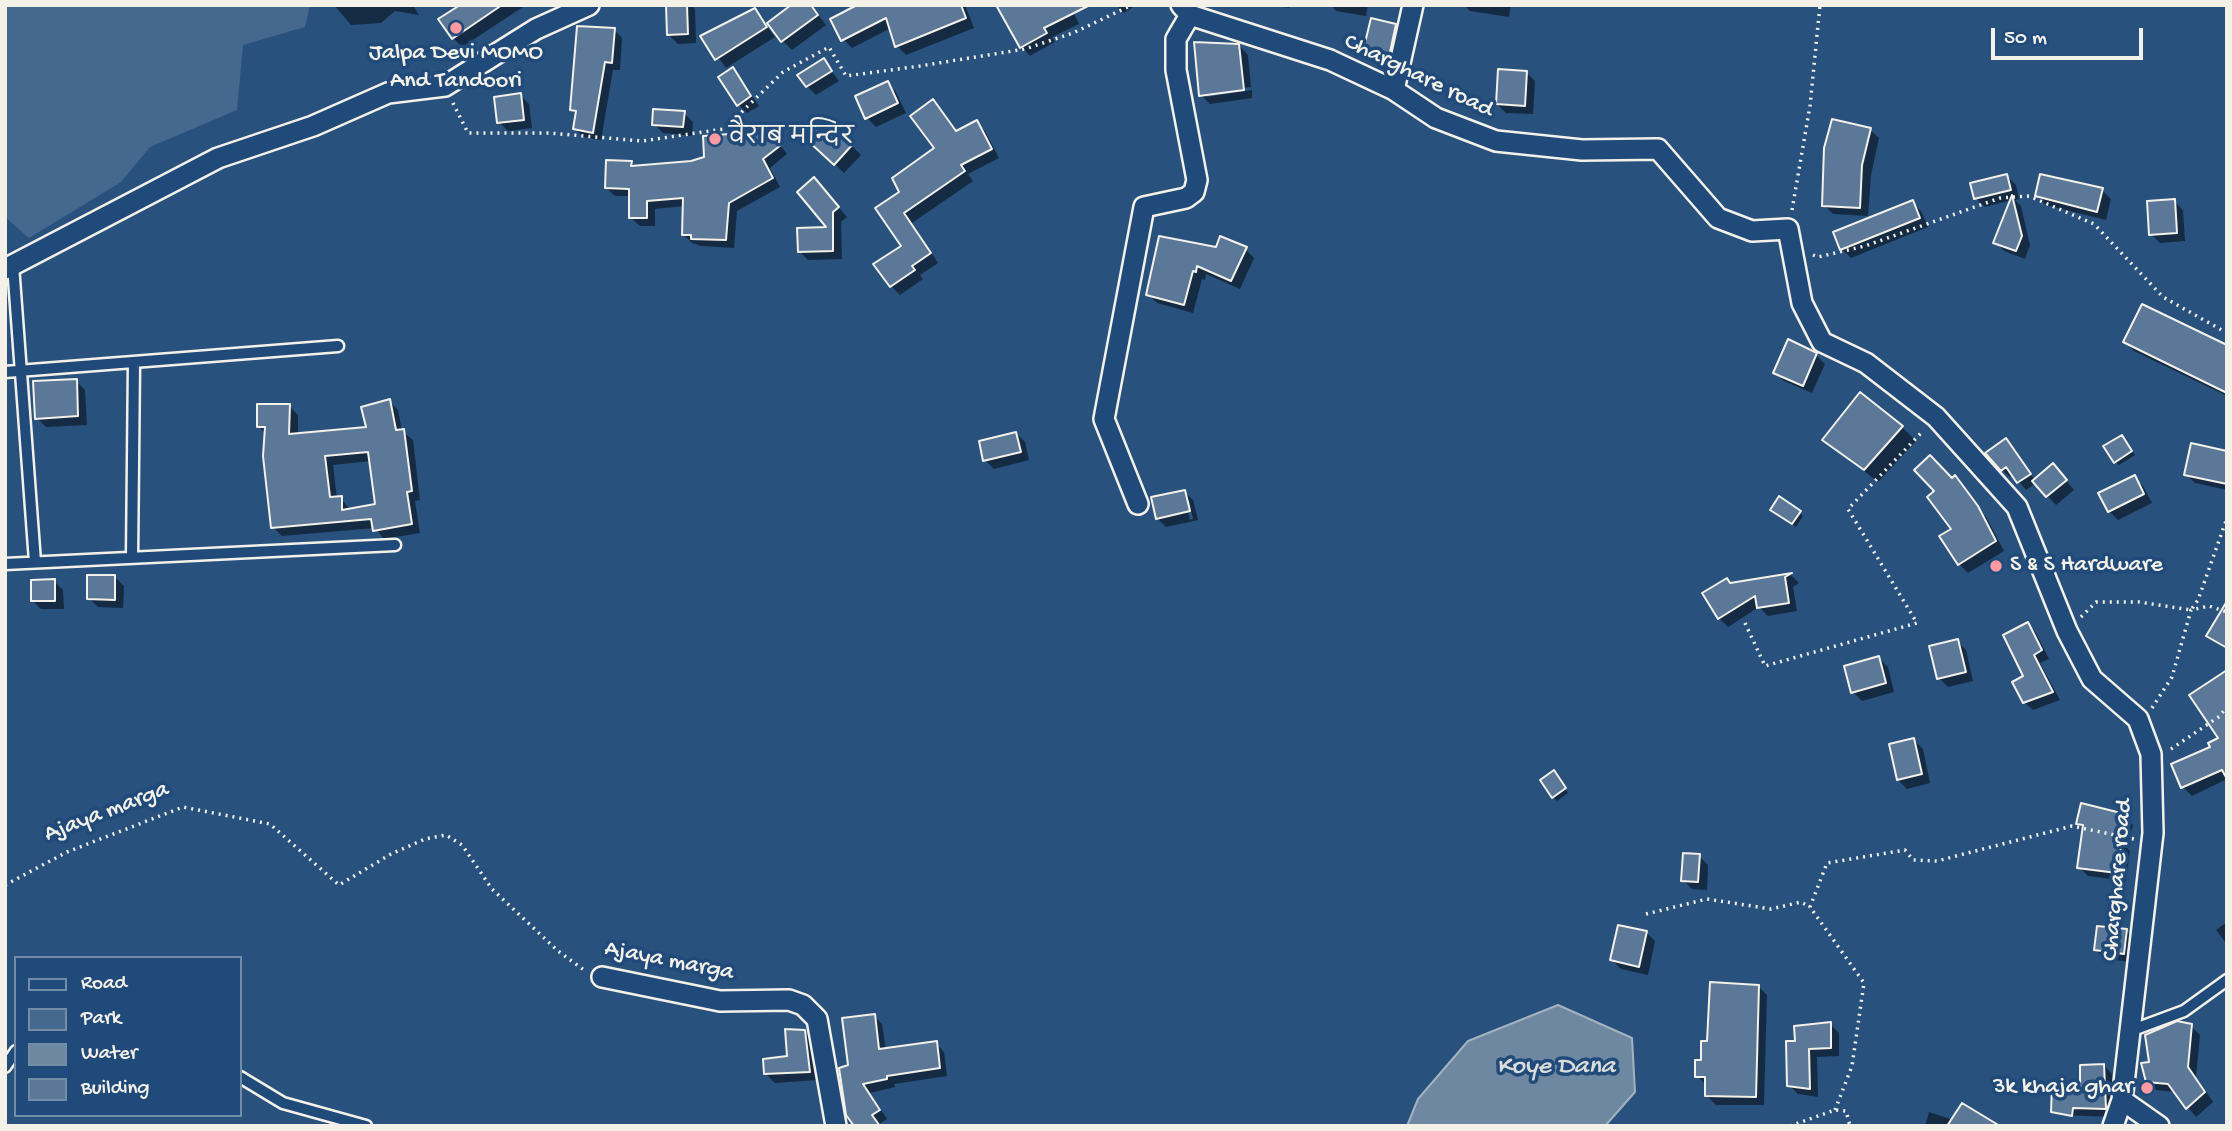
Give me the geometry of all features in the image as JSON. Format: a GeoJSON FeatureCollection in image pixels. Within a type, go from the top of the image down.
{"type":"FeatureCollection","features":[{"type":"Feature","properties":{"kind":"street"},"geometry":{"type":"LineString","coordinates":[[9,267],[218,158],[313,126],[388,93],[445,86],[536,29],[589,5]]}},
{"type":"Feature","properties":{"kind":"street"},"geometry":{"type":"LineString","coordinates":[[1394,89],[1413,5]]}},
{"type":"Feature","properties":{"kind":"street"},"geometry":{"type":"LineString","coordinates":[[1138,504],[1104,419],[1144,207],[1186,198],[1194,192],[1196,180],[1176,70],[1176,39],[1186,10]]}},
{"type":"Feature","properties":{"kind":"street","name":"Charghare road"},"geometry":{"type":"LineString","coordinates":[[1186,10],[1329,60],[1394,89],[1436,118],[1496,141],[1581,150],[1658,149],[1718,218],[1752,231],[1790,238],[1802,303],[1822,342],[1866,363],[1936,417],[2017,507],[2067,631],[2092,679],[2138,719],[2151,754],[2151,842],[2122,1100],[2113,1126]]}},
{"type":"Feature","properties":{"kind":"street","name":"Ajaya marga"},"geometry":{"type":"LineString","coordinates":[[602,977],[720,1001],[789,1000],[803,1005],[817,1019],[836,1126]]}},
{"type":"Feature","properties":{"kind":"street"},"geometry":{"type":"LineString","coordinates":[[2122,1100],[2159,1126]]}},
{"type":"Feature","properties":{"kind":"lane"},"geometry":{"type":"LineString","coordinates":[[9,267],[35,562]]}},
{"type":"Feature","properties":{"kind":"lane"},"geometry":{"type":"LineString","coordinates":[[5,372],[338,346]]}},
{"type":"Feature","properties":{"kind":"lane"},"geometry":{"type":"LineString","coordinates":[[132,558],[134,362]]}},
{"type":"Feature","properties":{"kind":"lane"},"geometry":{"type":"LineString","coordinates":[[5,564],[395,545]]}},
{"type":"Feature","properties":{"kind":"lane"},"geometry":{"type":"LineString","coordinates":[[2129,1031],[2184,1011],[2227,981]]}},
{"type":"Feature","properties":{"kind":"lane"},"geometry":{"type":"LineString","coordinates":[[242,1078],[283,1103],[366,1126]]}},
{"type":"Feature","properties":{"kind":"path"},"geometry":{"type":"LineString","coordinates":[[445,86],[468,133],[550,133],[642,141],[724,129],[783,72],[829,47],[846,76],[920,66],[1025,48],[1073,33],[1132,5]]}},
{"type":"Feature","properties":{"kind":"path"},"geometry":{"type":"LineString","coordinates":[[1820,5],[1800,180],[1790,238],[1818,257],[1865,246],[2000,198],[2029,196],[2094,224],[2163,297],[2227,333]]}},
{"type":"Feature","properties":{"kind":"path"},"geometry":{"type":"LineString","coordinates":[[1745,623],[1765,666],[1917,623],[1848,509],[1936,417]]}},
{"type":"Feature","properties":{"kind":"path"},"geometry":{"type":"LineString","coordinates":[[2138,719],[2155,706],[2172,677],[2191,610],[2198,600],[2227,518]]}},
{"type":"Feature","properties":{"kind":"path"},"geometry":{"type":"LineString","coordinates":[[2067,631],[2095,602],[2139,602],[2191,610],[2209,606],[2227,612]]}},
{"type":"Feature","properties":{"kind":"path"},"geometry":{"type":"LineString","coordinates":[[2151,762],[2220,716],[2227,706]]}},
{"type":"Feature","properties":{"kind":"path","name":"Ajaya marga"},"geometry":{"type":"LineString","coordinates":[[5,885],[67,852],[183,807],[270,824],[339,885],[391,854],[425,839],[446,835],[463,845],[492,889],[558,951],[578,968],[602,977]]}},
{"type":"Feature","properties":{"kind":"path"},"geometry":{"type":"LineString","coordinates":[[1810,907],[1827,863],[1905,850],[1913,860],[1937,861],[2073,826],[2151,842]]}},
{"type":"Feature","properties":{"kind":"path"},"geometry":{"type":"LineString","coordinates":[[1646,914],[1707,899],[1771,909],[1801,902],[1810,907],[1864,983],[1852,1066],[1835,1110]]}},
{"type":"Feature","properties":{"kind":"path"},"geometry":{"type":"LineString","coordinates":[[1790,1126],[1835,1110],[1846,1111],[1850,1126]]}},
{"type":"Feature","properties":{"kind":"green space"},"geometry":{"type":"Polygon","coordinates":[[[5,5],[310,5],[305,27],[243,45],[237,110],[150,147],[121,182],[29,238],[5,217],[5,5]]]}},
{"type":"Feature","properties":{"kind":"water","name":"Koye Dana"},"geometry":{"type":"Polygon","coordinates":[[[1558,1005],[1632,1038],[1635,1092],[1605,1126],[1407,1126],[1418,1099],[1468,1041],[1558,1005]]]}},
{"type":"Feature","properties":{"kind":"building"},"geometry":{"type":"Polygon","coordinates":[[[460,5],[502,5],[452,39],[438,19],[460,5]]]}},
{"type":"Feature","properties":{"kind":"building"},"geometry":{"type":"Polygon","coordinates":[[[666,5],[687,5],[688,34],[667,35],[666,5]]]}},
{"type":"Feature","properties":{"kind":"building"},"geometry":{"type":"Polygon","coordinates":[[[791,5],[811,5],[818,15],[781,42],[767,23],[791,5]]]}},
{"type":"Feature","properties":{"kind":"building"},"geometry":{"type":"Polygon","coordinates":[[[857,5],[961,5],[966,18],[895,47],[886,18],[841,41],[830,19],[857,5]]]}},
{"type":"Feature","properties":{"kind":"building"},"geometry":{"type":"Polygon","coordinates":[[[996,5],[1090,5],[1044,28],[1047,33],[1020,48],[996,5]]]}},
{"type":"Feature","properties":{"kind":"building"},"geometry":{"type":"Polygon","coordinates":[[[755,8],[767,27],[715,60],[700,36],[755,8]]]}},
{"type":"Feature","properties":{"kind":"building"},"geometry":{"type":"Polygon","coordinates":[[[1371,18],[1396,24],[1389,57],[1363,51],[1371,18]]]}},
{"type":"Feature","properties":{"kind":"building"},"geometry":{"type":"Polygon","coordinates":[[[577,26],[615,28],[612,63],[605,62],[593,133],[573,129],[576,111],[570,110],[577,26]]]}},
{"type":"Feature","properties":{"kind":"building"},"geometry":{"type":"Polygon","coordinates":[[[1194,42],[1239,44],[1244,90],[1199,96],[1194,42]]]}},
{"type":"Feature","properties":{"kind":"building"},"geometry":{"type":"Polygon","coordinates":[[[824,58],[832,71],[806,87],[797,75],[824,58]]]}},
{"type":"Feature","properties":{"kind":"building"},"geometry":{"type":"Polygon","coordinates":[[[733,67],[751,96],[737,106],[718,77],[733,67]]]}},
{"type":"Feature","properties":{"kind":"building"},"geometry":{"type":"Polygon","coordinates":[[[1498,69],[1527,71],[1525,106],[1496,104],[1498,69]]]}},
{"type":"Feature","properties":{"kind":"building"},"geometry":{"type":"Polygon","coordinates":[[[888,81],[898,103],[865,119],[855,96],[888,81]]]}},
{"type":"Feature","properties":{"kind":"building"},"geometry":{"type":"Polygon","coordinates":[[[521,93],[524,120],[497,123],[494,97],[521,93]]]}},
{"type":"Feature","properties":{"kind":"building"},"geometry":{"type":"Polygon","coordinates":[[[933,99],[956,131],[977,120],[992,149],[961,165],[965,171],[904,213],[931,253],[912,266],[915,270],[890,287],[873,264],[901,246],[875,208],[899,192],[892,178],[934,148],[910,116],[933,99]]]}},
{"type":"Feature","properties":{"kind":"building"},"geometry":{"type":"Polygon","coordinates":[[[653,109],[685,111],[683,127],[652,125],[653,109]]]}},
{"type":"Feature","properties":{"kind":"building"},"geometry":{"type":"Polygon","coordinates":[[[826,119],[853,144],[834,165],[807,140],[826,119]]]}},
{"type":"Feature","properties":{"kind":"building"},"geometry":{"type":"Polygon","coordinates":[[[1832,119],[1871,128],[1862,165],[1860,208],[1822,206],[1824,148],[1832,119]]]}},
{"type":"Feature","properties":{"kind":"building"},"geometry":{"type":"Polygon","coordinates":[[[770,131],[781,145],[763,159],[773,178],[729,203],[726,240],[691,239],[691,235],[682,235],[683,198],[647,201],[647,218],[629,218],[629,189],[605,188],[606,160],[632,161],[631,166],[691,161],[704,157],[703,136],[770,131]]]}},
{"type":"Feature","properties":{"kind":"building"},"geometry":{"type":"Polygon","coordinates":[[[2007,174],[2011,190],[1974,199],[1970,183],[2007,174]]]}},
{"type":"Feature","properties":{"kind":"building"},"geometry":{"type":"Polygon","coordinates":[[[2040,174],[2103,188],[2097,212],[2035,196],[2040,174]]]}},
{"type":"Feature","properties":{"kind":"building"},"geometry":{"type":"Polygon","coordinates":[[[814,177],[839,207],[833,212],[833,251],[798,252],[797,228],[826,227],[797,192],[814,177]]]}},
{"type":"Feature","properties":{"kind":"building"},"geometry":{"type":"Polygon","coordinates":[[[2012,195],[2022,236],[2016,251],[1993,243],[2012,195]]]}},
{"type":"Feature","properties":{"kind":"building"},"geometry":{"type":"Polygon","coordinates":[[[2175,199],[2177,233],[2149,235],[2147,201],[2175,199]]]}},
{"type":"Feature","properties":{"kind":"building"},"geometry":{"type":"Polygon","coordinates":[[[1913,200],[1920,218],[1840,250],[1833,232],[1913,200]]]}},
{"type":"Feature","properties":{"kind":"building"},"geometry":{"type":"Polygon","coordinates":[[[1159,236],[1216,247],[1220,236],[1247,247],[1231,281],[1197,266],[1196,272],[1193,271],[1184,305],[1146,295],[1159,236]]]}},
{"type":"Feature","properties":{"kind":"building"},"geometry":{"type":"Polygon","coordinates":[[[2142,304],[2227,345],[2227,393],[2123,342],[2142,304]]]}},
{"type":"Feature","properties":{"kind":"building"},"geometry":{"type":"Polygon","coordinates":[[[1788,339],[1817,353],[1803,386],[1773,373],[1788,339]]]}},
{"type":"Feature","properties":{"kind":"building"},"geometry":{"type":"Polygon","coordinates":[[[77,379],[78,416],[35,419],[33,381],[77,379]]]}},
{"type":"Feature","properties":{"kind":"building"},"geometry":{"type":"Polygon","coordinates":[[[1860,392],[1903,426],[1864,470],[1822,440],[1860,392]]]}},
{"type":"Feature","properties":{"kind":"building"},"geometry":{"type":"Polygon","coordinates":[[[390,399],[396,430],[404,429],[412,491],[407,492],[412,524],[373,531],[371,519],[271,528],[263,456],[265,427],[257,427],[257,404],[290,404],[289,434],[366,427],[361,407],[390,399]],[[368,452],[325,456],[330,497],[342,496],[342,510],[375,504],[368,452]]]}},
{"type":"Feature","properties":{"kind":"building"},"geometry":{"type":"Polygon","coordinates":[[[1016,432],[1021,452],[983,461],[979,441],[1016,432]]]}},
{"type":"Feature","properties":{"kind":"building"},"geometry":{"type":"Polygon","coordinates":[[[2122,435],[2132,451],[2114,463],[2103,446],[2122,435]]]}},
{"type":"Feature","properties":{"kind":"building"},"geometry":{"type":"Polygon","coordinates":[[[2006,438],[2031,474],[2017,483],[2006,467],[2001,471],[1985,453],[2006,438]]]}},
{"type":"Feature","properties":{"kind":"building"},"geometry":{"type":"Polygon","coordinates":[[[2191,443],[2227,451],[2227,484],[2184,475],[2191,443]]]}},
{"type":"Feature","properties":{"kind":"building"},"geometry":{"type":"Polygon","coordinates":[[[1930,455],[1952,478],[1955,475],[1978,506],[1996,541],[1958,565],[1939,536],[1951,529],[1927,497],[1934,491],[1914,470],[1930,455]]]}},
{"type":"Feature","properties":{"kind":"building"},"geometry":{"type":"Polygon","coordinates":[[[2053,463],[2067,480],[2046,497],[2032,481],[2053,463]]]}},
{"type":"Feature","properties":{"kind":"building"},"geometry":{"type":"Polygon","coordinates":[[[2135,475],[2144,494],[2108,512],[2098,493],[2135,475]]]}},
{"type":"Feature","properties":{"kind":"building"},"geometry":{"type":"Polygon","coordinates":[[[1185,490],[1190,511],[1156,519],[1151,497],[1185,490]]]}},
{"type":"Feature","properties":{"kind":"building"},"geometry":{"type":"Polygon","coordinates":[[[1779,496],[1801,511],[1792,524],[1770,510],[1779,496]]]}},
{"type":"Feature","properties":{"kind":"building"},"geometry":{"type":"Polygon","coordinates":[[[1792,573],[1785,577],[1789,603],[1757,608],[1755,596],[1718,619],[1702,593],[1727,578],[1730,583],[1792,573]]]}},
{"type":"Feature","properties":{"kind":"building"},"geometry":{"type":"Polygon","coordinates":[[[87,575],[115,575],[115,600],[87,599],[87,575]]]}},
{"type":"Feature","properties":{"kind":"building"},"geometry":{"type":"Polygon","coordinates":[[[55,579],[55,601],[31,601],[31,580],[55,579]]]}},
{"type":"Feature","properties":{"kind":"building"},"geometry":{"type":"Polygon","coordinates":[[[2227,601],[2227,648],[2206,636],[2227,601]]]}},
{"type":"Feature","properties":{"kind":"building"},"geometry":{"type":"Polygon","coordinates":[[[2028,622],[2042,650],[2034,655],[2053,692],[2023,703],[2012,682],[2023,676],[2003,635],[2028,622]]]}},
{"type":"Feature","properties":{"kind":"building"},"geometry":{"type":"Polygon","coordinates":[[[1958,639],[1966,672],[1937,679],[1929,646],[1958,639]]]}},
{"type":"Feature","properties":{"kind":"building"},"geometry":{"type":"Polygon","coordinates":[[[1879,656],[1886,683],[1851,693],[1844,666],[1879,656]]]}},
{"type":"Feature","properties":{"kind":"building"},"geometry":{"type":"Polygon","coordinates":[[[2227,670],[2227,779],[2222,770],[2181,788],[2171,764],[2210,747],[2208,743],[2218,738],[2189,695],[2227,670]]]}},
{"type":"Feature","properties":{"kind":"building"},"geometry":{"type":"Polygon","coordinates":[[[1914,738],[1922,774],[1897,780],[1889,744],[1914,738]]]}},
{"type":"Feature","properties":{"kind":"building"},"geometry":{"type":"Polygon","coordinates":[[[1554,770],[1566,788],[1552,798],[1540,780],[1554,770]]]}},
{"type":"Feature","properties":{"kind":"building"},"geometry":{"type":"Polygon","coordinates":[[[2081,803],[2125,814],[2118,840],[2122,840],[2117,873],[2077,868],[2083,825],[2076,824],[2081,803]]]}},
{"type":"Feature","properties":{"kind":"building"},"geometry":{"type":"Polygon","coordinates":[[[1683,853],[1700,854],[1698,882],[1681,881],[1683,853]]]}},
{"type":"Feature","properties":{"kind":"building"},"geometry":{"type":"Polygon","coordinates":[[[1618,925],[1647,931],[1639,967],[1610,960],[1618,925]]]}},
{"type":"Feature","properties":{"kind":"building"},"geometry":{"type":"Polygon","coordinates":[[[2097,926],[2127,929],[2124,954],[2094,950],[2097,926]]]}},
{"type":"Feature","properties":{"kind":"building"},"geometry":{"type":"Polygon","coordinates":[[[1710,982],[1759,985],[1756,1097],[1705,1096],[1705,1077],[1695,1077],[1695,1060],[1701,1060],[1701,1041],[1707,1041],[1710,982]]]}},
{"type":"Feature","properties":{"kind":"building"},"geometry":{"type":"Polygon","coordinates":[[[875,1014],[879,1049],[937,1041],[940,1068],[887,1076],[887,1079],[863,1084],[880,1110],[872,1115],[880,1126],[854,1126],[846,1115],[839,1068],[848,1065],[842,1018],[875,1014]]]}},
{"type":"Feature","properties":{"kind":"building"},"geometry":{"type":"Polygon","coordinates":[[[2177,1021],[2192,1024],[2188,1067],[2205,1092],[2186,1109],[2168,1084],[2146,1082],[2141,1063],[2149,1062],[2145,1035],[2177,1021]]]}},
{"type":"Feature","properties":{"kind":"building"},"geometry":{"type":"Polygon","coordinates":[[[1831,1022],[1831,1048],[1809,1049],[1810,1089],[1787,1086],[1786,1041],[1795,1041],[1794,1026],[1831,1022]]]}},
{"type":"Feature","properties":{"kind":"building"},"geometry":{"type":"Polygon","coordinates":[[[785,1029],[805,1030],[810,1072],[764,1074],[763,1059],[787,1056],[785,1029]]]}},
{"type":"Feature","properties":{"kind":"building"},"geometry":{"type":"Polygon","coordinates":[[[2104,1064],[2106,1109],[2073,1108],[2072,1116],[2051,1112],[2052,1085],[2080,1087],[2080,1065],[2104,1064]]]}},
{"type":"Feature","properties":{"kind":"building"},"geometry":{"type":"Polygon","coordinates":[[[1962,1103],[2000,1126],[1947,1126],[1962,1103]]]}},
{"type":"Feature","properties":{"kind":"place","name":"Jalpa Devi MOMO And Tandoori"},"geometry":{"type":"Point","coordinates":[456,28]}},
{"type":"Feature","properties":{"kind":"place","name":"वैराब मन्दिर"},"geometry":{"type":"Point","coordinates":[715,139]}},
{"type":"Feature","properties":{"kind":"place","name":"S & S Hardware"},"geometry":{"type":"Point","coordinates":[1996,566]}},
{"type":"Feature","properties":{"kind":"place","name":"3k khaja ghar"},"geometry":{"type":"Point","coordinates":[2147,1088]}}]}
